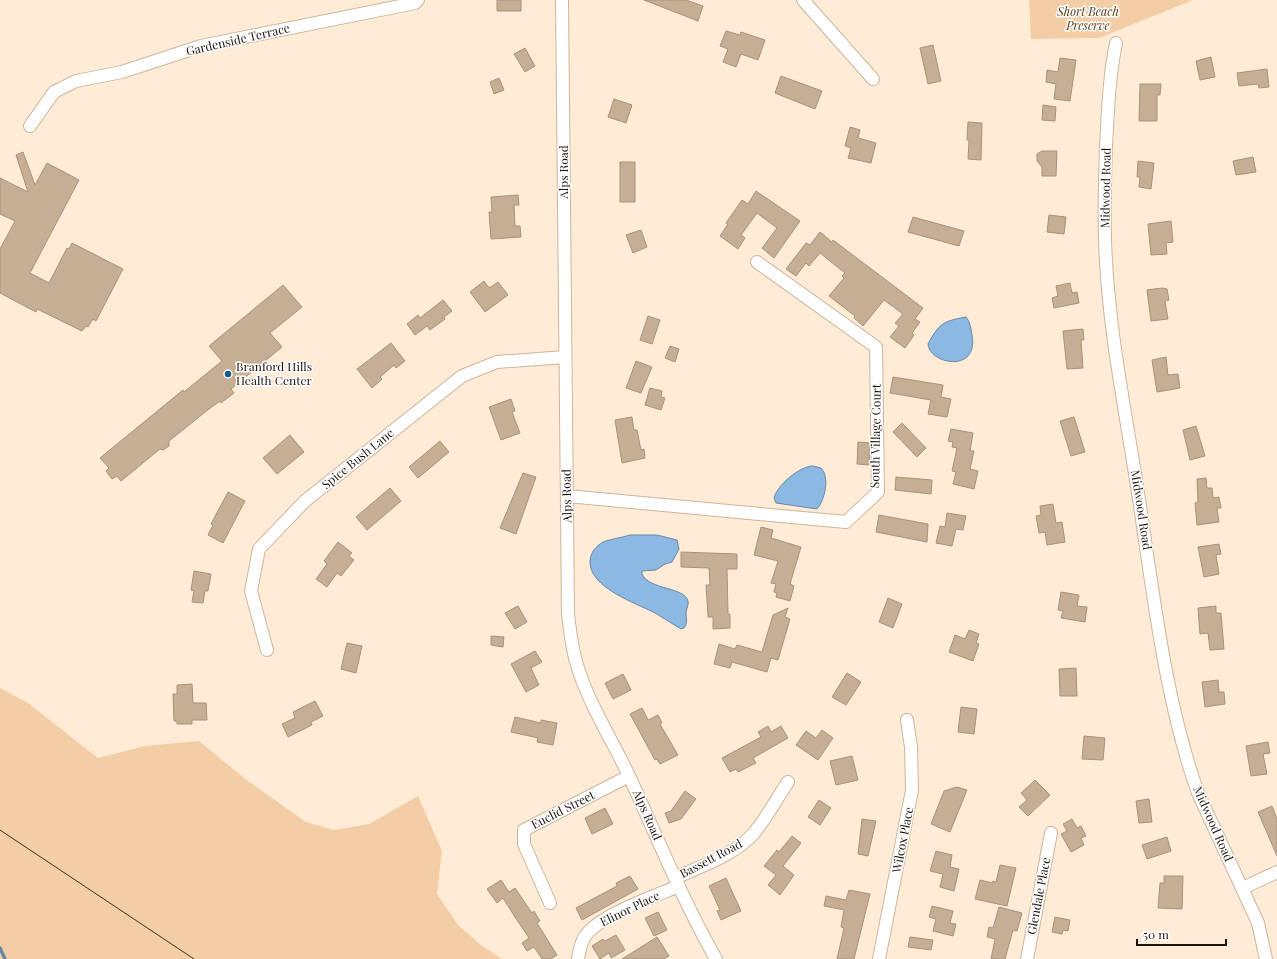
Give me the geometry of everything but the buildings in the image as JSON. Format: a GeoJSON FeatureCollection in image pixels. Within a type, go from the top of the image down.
{"type":"FeatureCollection","features":[{"type":"Feature","properties":{"kind":"street","name":"Gardenside Terrace"},"geometry":{"type":"LineString","coordinates":[[30,126],[54,92],[76,81],[122,72],[201,46],[415,3],[418,0]]}},
{"type":"Feature","properties":{"kind":"street","name":"Alps Road"},"geometry":{"type":"LineString","coordinates":[[562,0],[568,614],[572,646],[584,683],[629,776],[677,882],[716,959]]}},
{"type":"Feature","properties":{"kind":"street"},"geometry":{"type":"LineString","coordinates":[[803,0],[873,79]]}},
{"type":"Feature","properties":{"kind":"street","name":"Midwood Road"},"geometry":{"type":"LineString","coordinates":[[1116,43],[1111,68],[1104,237],[1109,299],[1161,634],[1183,746],[1198,793],[1258,923],[1266,959]]}},
{"type":"Feature","properties":{"kind":"street","name":"South Village Court"},"geometry":{"type":"LineString","coordinates":[[567,496],[846,522],[878,492],[876,347],[757,262]]}},
{"type":"Feature","properties":{"kind":"street","name":"Spice Bush Lane"},"geometry":{"type":"LineString","coordinates":[[267,650],[251,591],[259,549],[305,501],[462,376],[497,362],[565,357]]}},
{"type":"Feature","properties":{"kind":"street","name":"Wilcox Place"},"geometry":{"type":"LineString","coordinates":[[879,959],[912,790],[911,747],[907,720]]}},
{"type":"Feature","properties":{"kind":"street","name":"Euclid Street"},"geometry":{"type":"LineString","coordinates":[[550,903],[524,844],[524,830],[629,776]]}},
{"type":"Feature","properties":{"kind":"street","name":"Bassett Road"},"geometry":{"type":"LineString","coordinates":[[677,882],[745,841],[754,832],[788,782]]}},
{"type":"Feature","properties":{"kind":"street","name":"Glendale Place"},"geometry":{"type":"LineString","coordinates":[[1027,959],[1050,832]]}},
{"type":"Feature","properties":{"kind":"street"},"geometry":{"type":"LineString","coordinates":[[1243,888],[1277,872]]}},
{"type":"Feature","properties":{"kind":"street","name":"Elinor Place"},"geometry":{"type":"LineString","coordinates":[[578,959],[584,937],[592,929],[608,917],[677,882]]}},
{"type":"Feature","properties":{"kind":"green space","name":"Short Beach Preserve"},"geometry":{"type":"Polygon","coordinates":[[[1029,0],[1193,0],[1099,38],[1031,39],[1029,0]]]}},
{"type":"Feature","properties":{"kind":"green space"},"geometry":{"type":"Polygon","coordinates":[[[0,688],[28,703],[98,758],[145,746],[199,741],[248,781],[306,822],[334,830],[369,824],[418,796],[442,851],[437,894],[458,925],[481,945],[502,959],[0,959],[0,688]]]}},
{"type":"Feature","properties":{"kind":"water"},"geometry":{"type":"Polygon","coordinates":[[[966,317],[971,328],[972,335],[972,347],[968,356],[953,362],[936,357],[930,351],[928,344],[935,331],[947,322],[966,317]]]}},
{"type":"Feature","properties":{"kind":"water"},"geometry":{"type":"Polygon","coordinates":[[[813,466],[821,468],[824,472],[826,483],[822,500],[817,509],[776,503],[774,498],[784,482],[802,469],[813,466]]]}},
{"type":"Feature","properties":{"kind":"water"},"geometry":{"type":"Polygon","coordinates":[[[630,535],[657,535],[677,540],[679,549],[672,562],[665,564],[656,570],[642,571],[642,574],[652,583],[681,593],[685,596],[688,602],[686,623],[684,628],[681,629],[655,613],[605,587],[592,571],[590,561],[592,552],[598,546],[605,541],[630,535]]]}},
{"type":"Feature","properties":{"kind":"waterway"},"geometry":{"type":"LineString","coordinates":[[0,948],[5,959]]}},
{"type":"Feature","properties":{"kind":"tram line"},"geometry":{"type":"LineString","coordinates":[[0,830],[194,959]]}},
{"type":"Feature","properties":{"kind":"place","name":"Branford Hills Health Center"},"geometry":{"type":"Point","coordinates":[228,374]}}]}
